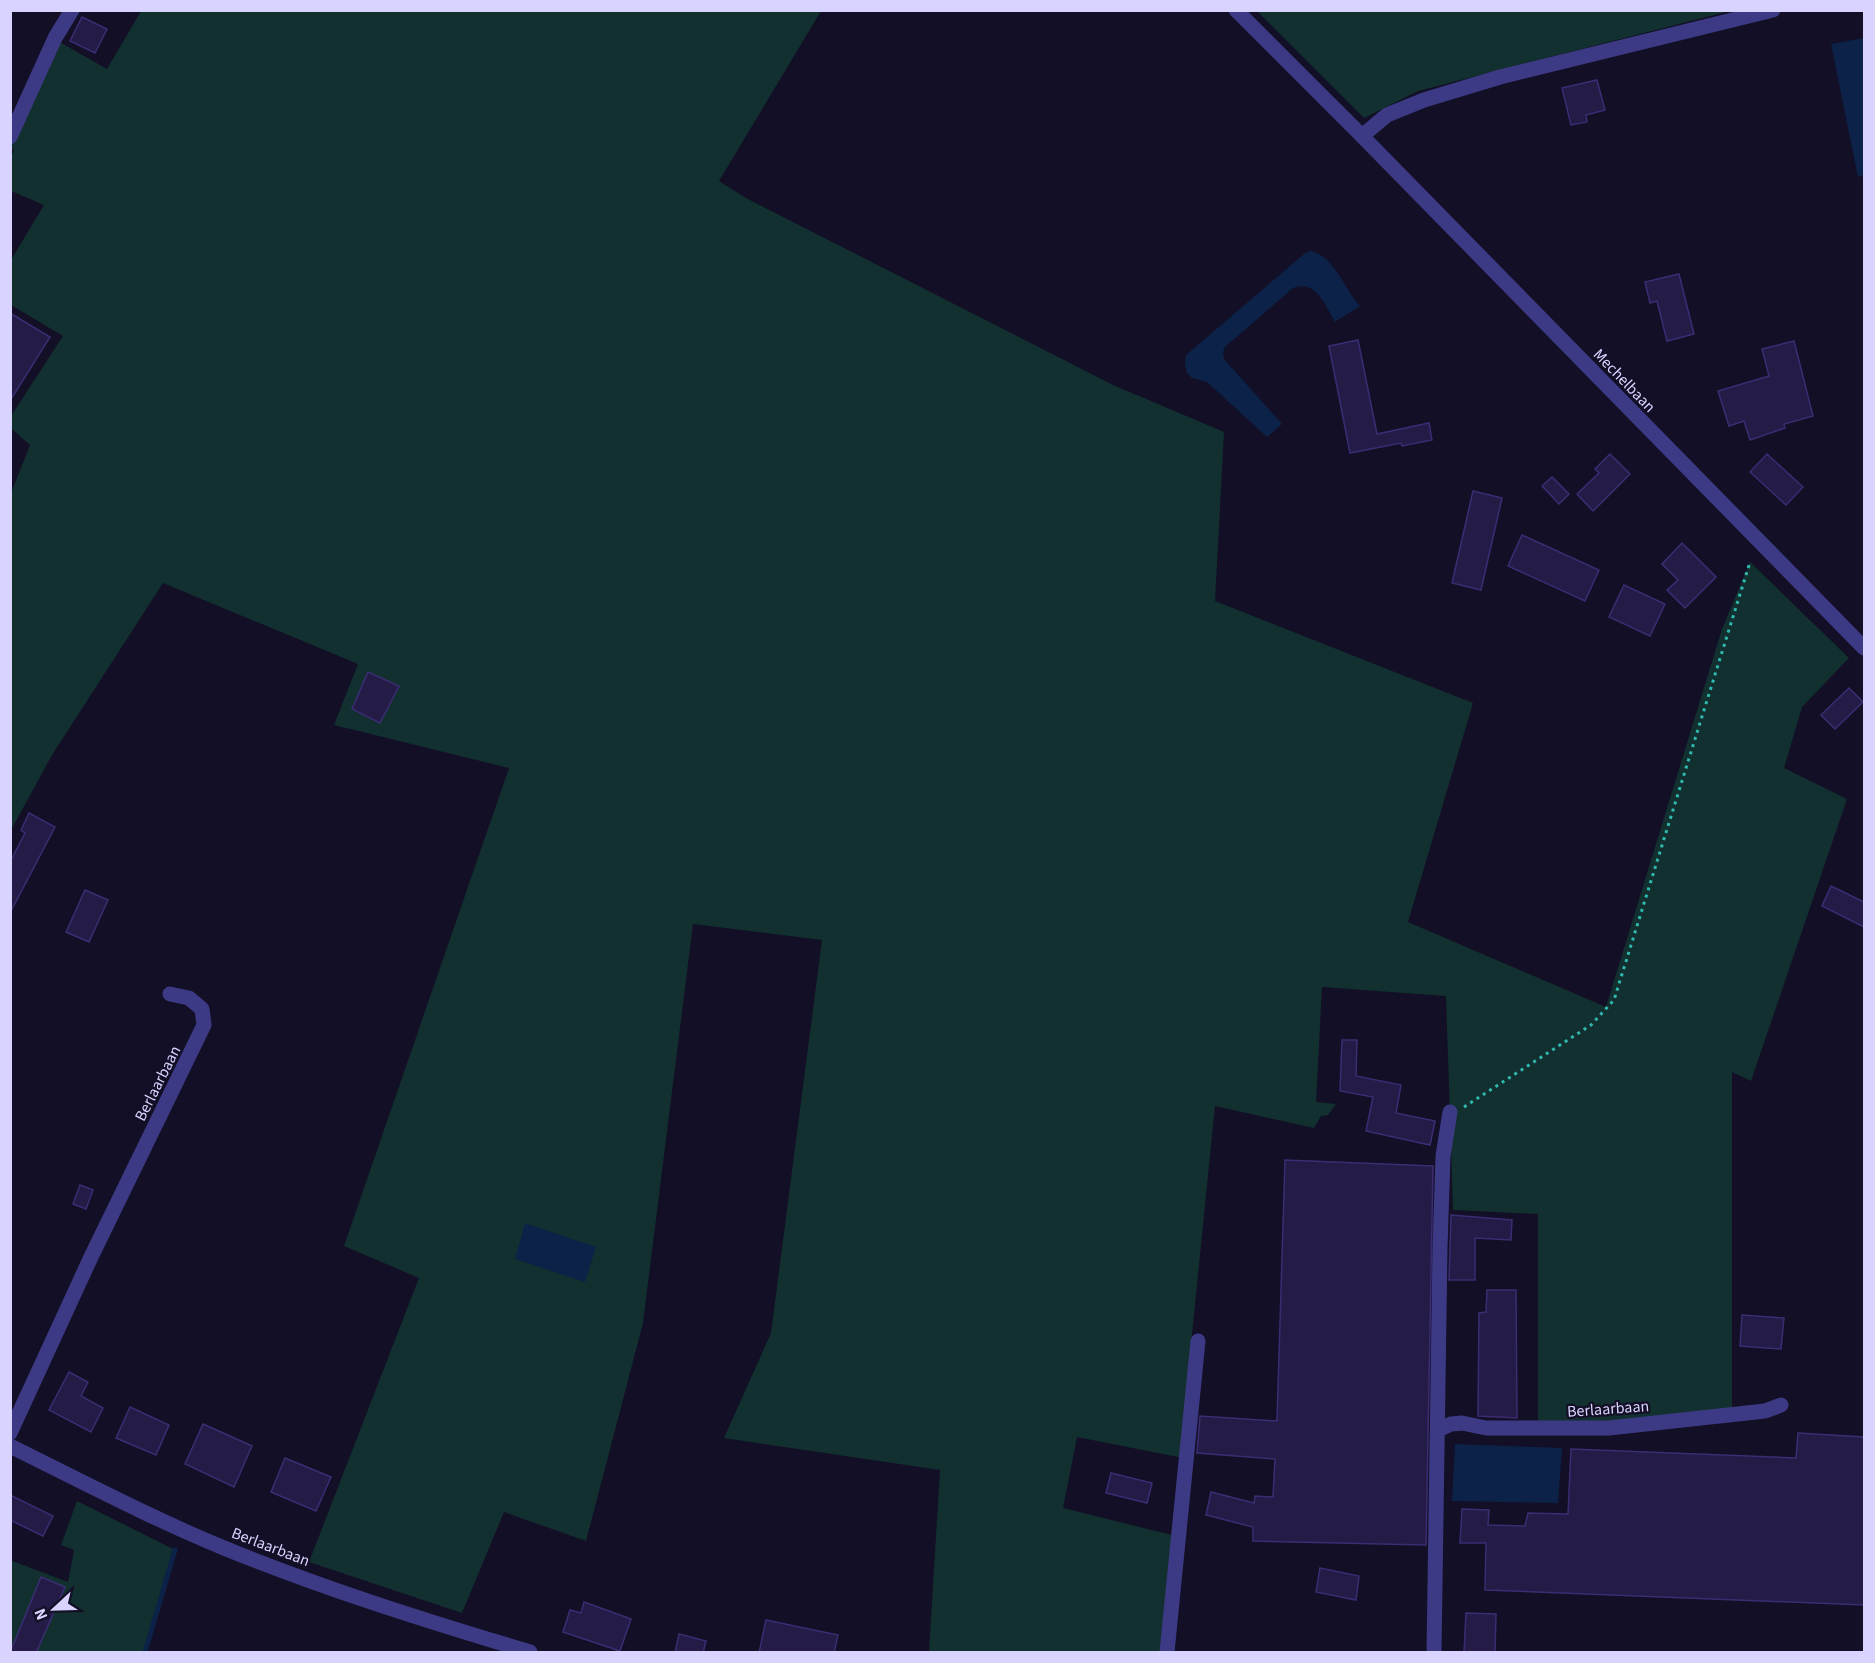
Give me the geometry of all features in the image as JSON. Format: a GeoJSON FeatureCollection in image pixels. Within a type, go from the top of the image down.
{"type":"FeatureCollection","features":[{"type":"Feature","properties":{"kind":"street"},"geometry":{"type":"LineString","coordinates":[[10,137],[55,38],[72,10]]}},
{"type":"Feature","properties":{"kind":"street","name":"Mechelbaan"},"geometry":{"type":"LineString","coordinates":[[1236,10],[1864,648]]}},
{"type":"Feature","properties":{"kind":"street"},"geometry":{"type":"LineString","coordinates":[[1362,136],[1387,115],[1500,77],[1773,10]]}},
{"type":"Feature","properties":{"kind":"street","name":"Berlaarbaan"},"geometry":{"type":"LineString","coordinates":[[10,1433],[91,1257],[204,1025],[202,1009],[189,998],[170,994]]}},
{"type":"Feature","properties":{"kind":"street"},"geometry":{"type":"LineString","coordinates":[[1434,1653],[1441,1190],[1449,1114]]}},
{"type":"Feature","properties":{"kind":"street"},"geometry":{"type":"LineString","coordinates":[[1167,1653],[1198,1341]]}},
{"type":"Feature","properties":{"kind":"street","name":"Berlaarbaan"},"geometry":{"type":"LineString","coordinates":[[1438,1430],[1451,1424],[1462,1423],[1504,1428],[1609,1428],[1766,1411],[1781,1405]]}},
{"type":"Feature","properties":{"kind":"street","name":"Berlaarbaan"},"geometry":{"type":"LineString","coordinates":[[10,1446],[224,1548],[390,1610],[530,1653]]}},
{"type":"Feature","properties":{"kind":"path"},"geometry":{"type":"LineString","coordinates":[[1449,1114],[1591,1025],[1614,1000],[1750,562]]}},
{"type":"Feature","properties":{"kind":"green space"},"geometry":{"type":"Polygon","coordinates":[[[141,11],[821,11],[719,181],[744,197],[1113,385],[1224,432],[1215,601],[1473,703],[1408,922],[1606,1007],[1722,629],[1750,562],[1849,658],[1802,707],[1784,768],[1847,799],[1751,1081],[1732,1072],[1732,1408],[1641,1419],[1538,1424],[1538,1214],[1453,1210],[1446,996],[1322,987],[1316,1102],[1336,1104],[1328,1115],[1321,1116],[1314,1128],[1215,1106],[1192,1334],[1183,1458],[1077,1437],[1063,1508],[1176,1536],[1165,1652],[929,1652],[940,1470],[724,1438],[771,1333],[822,940],[693,924],[643,1323],[586,1541],[504,1512],[462,1613],[309,1562],[419,1278],[344,1246],[509,768],[334,725],[358,664],[163,583],[52,755],[11,830],[11,493],[30,445],[11,428],[11,416],[63,336],[11,305],[11,260],[44,205],[11,191],[11,156],[14,151],[11,148],[11,120],[49,36],[107,69],[141,11]]]}},
{"type":"Feature","properties":{"kind":"green space"},"geometry":{"type":"Polygon","coordinates":[[[1257,11],[1730,11],[1418,91],[1364,118],[1257,11]]]}},
{"type":"Feature","properties":{"kind":"green space"},"geometry":{"type":"Polygon","coordinates":[[[77,1501],[175,1550],[145,1652],[11,1652],[10,1560],[68,1582],[74,1550],[61,1545],[77,1501]]]}},
{"type":"Feature","properties":{"kind":"water"},"geometry":{"type":"Polygon","coordinates":[[[1864,38],[1864,175],[1858,177],[1831,44],[1864,38]]]}},
{"type":"Feature","properties":{"kind":"water"},"geometry":{"type":"Polygon","coordinates":[[[1310,251],[1326,259],[1360,306],[1335,322],[1314,290],[1301,286],[1293,288],[1225,347],[1223,352],[1224,359],[1282,424],[1267,437],[1207,382],[1192,378],[1187,373],[1186,355],[1310,251]]]}},
{"type":"Feature","properties":{"kind":"water"},"geometry":{"type":"Polygon","coordinates":[[[525,1223],[596,1247],[585,1282],[515,1259],[525,1223]]]}},
{"type":"Feature","properties":{"kind":"water"},"geometry":{"type":"Polygon","coordinates":[[[1455,1444],[1562,1448],[1558,1503],[1452,1501],[1455,1444]]]}},
{"type":"Feature","properties":{"kind":"building"},"geometry":{"type":"Polygon","coordinates":[[[82,17],[107,29],[95,53],[70,41],[82,17]]]}},
{"type":"Feature","properties":{"kind":"building"},"geometry":{"type":"Polygon","coordinates":[[[1597,80],[1605,110],[1586,115],[1587,122],[1571,125],[1562,88],[1597,80]]]}},
{"type":"Feature","properties":{"kind":"building"},"geometry":{"type":"Polygon","coordinates":[[[1679,274],[1694,334],[1667,341],[1657,301],[1650,303],[1645,282],[1679,274]]]}},
{"type":"Feature","properties":{"kind":"building"},"geometry":{"type":"Polygon","coordinates":[[[10,313],[50,337],[10,401],[10,313]]]}},
{"type":"Feature","properties":{"kind":"building"},"geometry":{"type":"Polygon","coordinates":[[[1358,340],[1377,434],[1429,423],[1432,440],[1402,446],[1401,443],[1350,453],[1329,346],[1358,340]]]}},
{"type":"Feature","properties":{"kind":"building"},"geometry":{"type":"Polygon","coordinates":[[[1794,341],[1813,416],[1784,424],[1785,428],[1750,440],[1744,421],[1729,426],[1718,391],[1769,376],[1762,349],[1794,341]]]}},
{"type":"Feature","properties":{"kind":"building"},"geometry":{"type":"Polygon","coordinates":[[[1610,454],[1630,474],[1593,511],[1577,494],[1599,473],[1595,469],[1610,454]]]}},
{"type":"Feature","properties":{"kind":"building"},"geometry":{"type":"Polygon","coordinates":[[[1767,454],[1803,487],[1786,505],[1750,472],[1767,454]]]}},
{"type":"Feature","properties":{"kind":"building"},"geometry":{"type":"Polygon","coordinates":[[[1552,477],[1569,494],[1559,504],[1542,486],[1552,477]]]}},
{"type":"Feature","properties":{"kind":"building"},"geometry":{"type":"Polygon","coordinates":[[[1473,491],[1502,498],[1481,590],[1452,583],[1473,491]]]}},
{"type":"Feature","properties":{"kind":"building"},"geometry":{"type":"Polygon","coordinates":[[[1522,535],[1599,570],[1585,601],[1508,566],[1522,535]]]}},
{"type":"Feature","properties":{"kind":"building"},"geometry":{"type":"Polygon","coordinates":[[[1682,543],[1716,577],[1685,608],[1667,590],[1678,580],[1662,564],[1682,543]]]}},
{"type":"Feature","properties":{"kind":"building"},"geometry":{"type":"Polygon","coordinates":[[[1624,585],[1665,604],[1650,636],[1609,617],[1624,585]]]}},
{"type":"Feature","properties":{"kind":"building"},"geometry":{"type":"Polygon","coordinates":[[[368,672],[399,686],[380,723],[352,709],[368,672]]]}},
{"type":"Feature","properties":{"kind":"building"},"geometry":{"type":"Polygon","coordinates":[[[1849,688],[1863,702],[1835,729],[1821,715],[1849,688]]]}},
{"type":"Feature","properties":{"kind":"building"},"geometry":{"type":"Polygon","coordinates":[[[29,813],[55,827],[10,913],[10,862],[25,833],[21,830],[29,813]]]}},
{"type":"Feature","properties":{"kind":"building"},"geometry":{"type":"Polygon","coordinates":[[[1831,886],[1864,902],[1864,927],[1822,906],[1831,886]]]}},
{"type":"Feature","properties":{"kind":"building"},"geometry":{"type":"Polygon","coordinates":[[[85,890],[108,900],[89,942],[66,932],[85,890]]]}},
{"type":"Feature","properties":{"kind":"building"},"geometry":{"type":"Polygon","coordinates":[[[1342,1040],[1357,1040],[1356,1076],[1401,1085],[1396,1113],[1435,1121],[1430,1145],[1366,1131],[1373,1097],[1340,1091],[1342,1040]]]}},
{"type":"Feature","properties":{"kind":"building"},"geometry":{"type":"Polygon","coordinates":[[[1285,1160],[1433,1166],[1426,1545],[1253,1541],[1253,1527],[1206,1515],[1211,1492],[1254,1503],[1255,1496],[1273,1497],[1275,1459],[1197,1453],[1200,1416],[1277,1421],[1285,1160]]]}},
{"type":"Feature","properties":{"kind":"building"},"geometry":{"type":"Polygon","coordinates":[[[80,1185],[93,1190],[86,1209],[73,1204],[80,1185]]]}},
{"type":"Feature","properties":{"kind":"building"},"geometry":{"type":"Polygon","coordinates":[[[1451,1215],[1512,1220],[1511,1240],[1475,1238],[1475,1280],[1449,1280],[1451,1215]]]}},
{"type":"Feature","properties":{"kind":"building"},"geometry":{"type":"Polygon","coordinates":[[[1487,1290],[1516,1290],[1517,1418],[1478,1416],[1479,1313],[1486,1312],[1487,1290]]]}},
{"type":"Feature","properties":{"kind":"building"},"geometry":{"type":"Polygon","coordinates":[[[1742,1315],[1784,1318],[1781,1349],[1740,1346],[1742,1315]]]}},
{"type":"Feature","properties":{"kind":"building"},"geometry":{"type":"Polygon","coordinates":[[[69,1372],[88,1382],[81,1396],[103,1408],[91,1432],[49,1410],[69,1372]]]}},
{"type":"Feature","properties":{"kind":"building"},"geometry":{"type":"Polygon","coordinates":[[[130,1407],[169,1425],[156,1455],[116,1438],[130,1407]]]}},
{"type":"Feature","properties":{"kind":"building"},"geometry":{"type":"Polygon","coordinates":[[[203,1424],[252,1446],[234,1487],[185,1464],[203,1424]]]}},
{"type":"Feature","properties":{"kind":"building"},"geometry":{"type":"Polygon","coordinates":[[[1798,1433],[1864,1437],[1864,1605],[1485,1590],[1486,1543],[1460,1543],[1462,1509],[1489,1510],[1488,1525],[1525,1526],[1528,1513],[1568,1514],[1571,1449],[1796,1458],[1798,1433]]]}},
{"type":"Feature","properties":{"kind":"building"},"geometry":{"type":"Polygon","coordinates":[[[285,1458],[331,1477],[316,1511],[271,1492],[285,1458]]]}},
{"type":"Feature","properties":{"kind":"building"},"geometry":{"type":"Polygon","coordinates":[[[1111,1473],[1152,1483],[1147,1503],[1106,1493],[1111,1473]]]}},
{"type":"Feature","properties":{"kind":"building"},"geometry":{"type":"Polygon","coordinates":[[[10,1495],[53,1516],[43,1536],[10,1520],[10,1495]]]}},
{"type":"Feature","properties":{"kind":"building"},"geometry":{"type":"Polygon","coordinates":[[[1320,1568],[1359,1576],[1356,1600],[1316,1592],[1320,1568]]]}},
{"type":"Feature","properties":{"kind":"building"},"geometry":{"type":"Polygon","coordinates":[[[41,1577],[65,1587],[36,1653],[10,1653],[41,1577]]]}},
{"type":"Feature","properties":{"kind":"building"},"geometry":{"type":"Polygon","coordinates":[[[584,1602],[631,1619],[620,1651],[563,1632],[570,1610],[581,1613],[584,1602]]]}},
{"type":"Feature","properties":{"kind":"building"},"geometry":{"type":"Polygon","coordinates":[[[1466,1613],[1496,1614],[1495,1653],[1464,1653],[1466,1613]]]}},
{"type":"Feature","properties":{"kind":"building"},"geometry":{"type":"Polygon","coordinates":[[[766,1620],[838,1635],[834,1653],[759,1653],[766,1620]]]}},
{"type":"Feature","properties":{"kind":"building"},"geometry":{"type":"Polygon","coordinates":[[[679,1634],[706,1641],[703,1653],[675,1653],[679,1634]]]}},
{"type":"Feature","properties":{"kind":"waterway"},"geometry":{"type":"LineString","coordinates":[[145,1652],[175,1550]]}}]}
